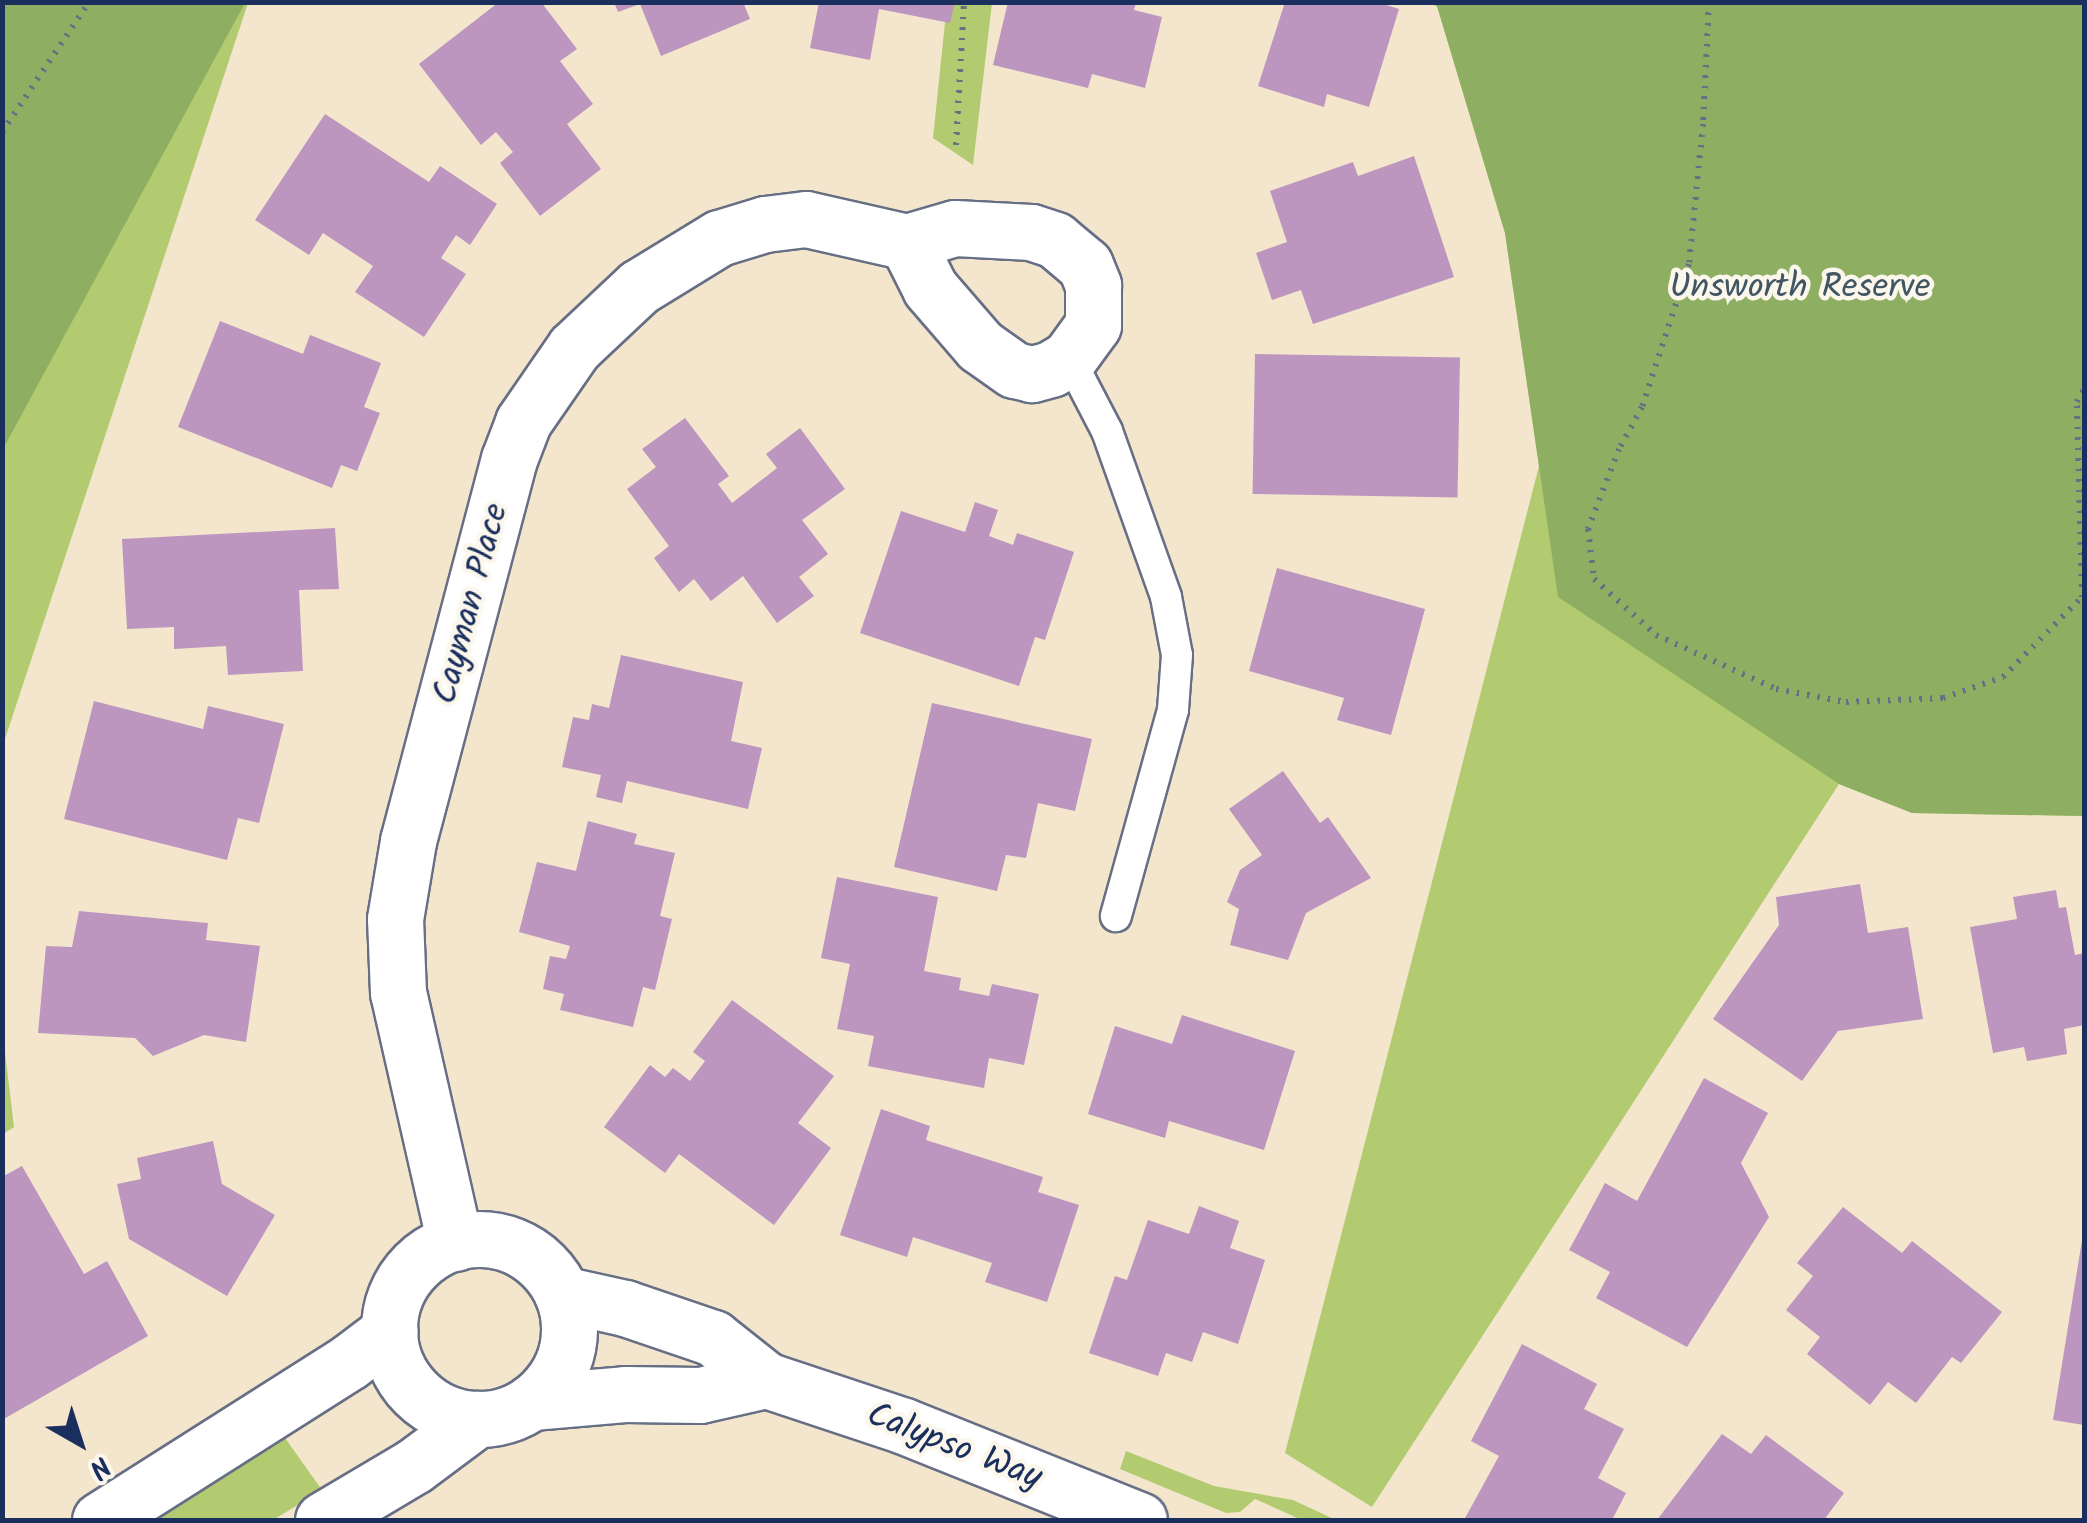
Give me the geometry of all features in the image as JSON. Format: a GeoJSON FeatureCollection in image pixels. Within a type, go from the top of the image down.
{"type":"FeatureCollection","features":[{"type":"Feature","properties":{"kind":"street","name":"Cayman Place"},"geometry":{"type":"LineString","coordinates":[[455,1243],[398,992],[395,918],[408,841],[509,460],[523,422],[574,348],[606,316],[682,257],[719,238],[765,224],[806,220],[907,242],[955,228],[992,226],[1031,232],[1071,251],[1090,275],[1095,306],[1093,325],[1068,358]]}},
{"type":"Feature","properties":{"kind":"street"},"geometry":{"type":"LineString","coordinates":[[907,242],[930,288],[997,360],[1032,374],[1068,358]]}},
{"type":"Feature","properties":{"kind":"street"},"geometry":{"type":"LineString","coordinates":[[476,1239],[518,1248],[552,1275],[562,1294],[569,1333],[559,1372],[532,1402],[506,1415],[478,1419],[458,1416],[422,1400],[398,1368],[390,1330],[397,1293],[408,1275],[437,1250],[455,1243],[476,1239]]}},
{"type":"Feature","properties":{"kind":"street","name":"Calypso Way"},"geometry":{"type":"LineString","coordinates":[[562,1294],[624,1308],[713,1338],[766,1380],[904,1426],[1139,1520]]}},
{"type":"Feature","properties":{"kind":"street"},"geometry":{"type":"LineString","coordinates":[[100,1520],[349,1362],[390,1330]]}},
{"type":"Feature","properties":{"kind":"street"},"geometry":{"type":"LineString","coordinates":[[532,1402],[625,1394],[700,1395],[766,1380]]}},
{"type":"Feature","properties":{"kind":"street"},"geometry":{"type":"LineString","coordinates":[[323,1520],[414,1466],[478,1419]]}},
{"type":"Feature","properties":{"kind":"lane"},"geometry":{"type":"LineString","coordinates":[[1068,358],[1106,431],[1166,597],[1177,655],[1173,710],[1116,916]]}},
{"type":"Feature","properties":{"kind":"path"},"geometry":{"type":"LineString","coordinates":[[2,132],[89,2]]}},
{"type":"Feature","properties":{"kind":"path"},"geometry":{"type":"LineString","coordinates":[[956,145],[964,2]]}},
{"type":"Feature","properties":{"kind":"path"},"geometry":{"type":"LineString","coordinates":[[1709,2],[1703,124],[1688,264],[1642,407],[1619,450],[1588,529],[1594,579],[1656,635],[1776,689],[1846,702],[1942,698],[2002,677],[2082,597],[2077,402],[2084,388]]}},
{"type":"Feature","properties":{"kind":"green space"},"geometry":{"type":"Polygon","coordinates":[[[2,3],[245,3],[3,449],[2,3]]]}},
{"type":"Feature","properties":{"kind":"green space"},"geometry":{"type":"Polygon","coordinates":[[[3,3],[248,3],[3,745],[3,3]]]}},
{"type":"Feature","properties":{"kind":"green space"},"geometry":{"type":"Polygon","coordinates":[[[947,3],[992,3],[973,165],[933,138],[947,3]]]}},
{"type":"Feature","properties":{"kind":"green space","name":"Unsworth Reserve"},"geometry":{"type":"Polygon","coordinates":[[[1429,3],[2084,3],[2084,816],[1912,813],[1839,784],[1372,1507],[1285,1453],[1539,466],[1505,233],[1437,6],[1429,3]]]}},
{"type":"Feature","properties":{"kind":"green space","name":"Unsworth Reserve"},"geometry":{"type":"Polygon","coordinates":[[[1429,3],[2084,3],[2084,816],[1912,813],[1839,784],[1558,597],[1505,233],[1437,6],[1429,3]]]}},
{"type":"Feature","properties":{"kind":"green space"},"geometry":{"type":"Polygon","coordinates":[[[3,1036],[14,1127],[2,1134],[3,1036]]]}},
{"type":"Feature","properties":{"kind":"green space"},"geometry":{"type":"Polygon","coordinates":[[[285,1438],[322,1490],[273,1520],[155,1520],[285,1438]]]}},
{"type":"Feature","properties":{"kind":"green space"},"geometry":{"type":"Polygon","coordinates":[[[1126,1451],[1214,1486],[1293,1500],[1336,1520],[1302,1520],[1255,1499],[1240,1512],[1226,1513],[1120,1469],[1126,1451]]]}},
{"type":"Feature","properties":{"kind":"building"},"geometry":{"type":"Polygon","coordinates":[[[499,2],[541,2],[577,49],[560,61],[593,104],[567,124],[601,169],[540,216],[500,163],[513,152],[496,132],[481,145],[419,64],[499,2]]]}},
{"type":"Feature","properties":{"kind":"building"},"geometry":{"type":"Polygon","coordinates":[[[614,2],[743,2],[750,19],[661,56],[640,4],[618,12],[614,2]]]}},
{"type":"Feature","properties":{"kind":"building"},"geometry":{"type":"Polygon","coordinates":[[[819,2],[955,2],[950,23],[879,9],[870,60],[810,48],[819,2]]]}},
{"type":"Feature","properties":{"kind":"building"},"geometry":{"type":"Polygon","coordinates":[[[1008,2],[1136,2],[1134,10],[1162,17],[1145,88],[1092,74],[1088,88],[993,65],[1008,2]]]}},
{"type":"Feature","properties":{"kind":"building"},"geometry":{"type":"Polygon","coordinates":[[[1285,2],[1377,2],[1399,9],[1369,107],[1327,94],[1324,107],[1258,86],[1285,2]]]}},
{"type":"Feature","properties":{"kind":"building"},"geometry":{"type":"Polygon","coordinates":[[[325,114],[429,182],[440,166],[497,204],[470,245],[456,235],[441,258],[466,274],[424,337],[355,292],[373,266],[323,233],[309,255],[255,220],[325,114]]]}},
{"type":"Feature","properties":{"kind":"building"},"geometry":{"type":"Polygon","coordinates":[[[1414,156],[1454,277],[1313,324],[1301,290],[1272,300],[1256,253],[1287,242],[1270,191],[1353,162],[1358,176],[1414,156]]]}},
{"type":"Feature","properties":{"kind":"building"},"geometry":{"type":"Polygon","coordinates":[[[220,321],[303,354],[310,335],[381,363],[364,407],[380,413],[357,471],[341,465],[332,488],[178,427],[220,321]]]}},
{"type":"Feature","properties":{"kind":"building"},"geometry":{"type":"Polygon","coordinates":[[[1255,354],[1460,358],[1458,498],[1253,494],[1255,354]]]}},
{"type":"Feature","properties":{"kind":"building"},"geometry":{"type":"Polygon","coordinates":[[[685,418],[729,476],[718,484],[732,503],[777,468],[766,454],[800,428],[845,489],[802,520],[828,554],[799,577],[814,596],[777,623],[743,576],[711,601],[694,579],[679,592],[654,558],[669,546],[627,489],[656,467],[642,449],[685,418]]]}},
{"type":"Feature","properties":{"kind":"building"},"geometry":{"type":"Polygon","coordinates":[[[975,502],[998,510],[989,536],[1013,545],[1017,533],[1074,552],[1045,640],[1035,637],[1019,686],[860,633],[901,511],[965,532],[975,502]]]}},
{"type":"Feature","properties":{"kind":"building"},"geometry":{"type":"Polygon","coordinates":[[[335,528],[339,589],[299,590],[303,671],[228,675],[226,646],[174,649],[174,627],[127,629],[122,539],[335,528]]]}},
{"type":"Feature","properties":{"kind":"building"},"geometry":{"type":"Polygon","coordinates":[[[1277,568],[1425,609],[1391,735],[1337,720],[1344,698],[1249,671],[1277,568]]]}},
{"type":"Feature","properties":{"kind":"building"},"geometry":{"type":"Polygon","coordinates":[[[621,655],[743,682],[731,741],[762,748],[748,809],[627,781],[622,803],[596,797],[601,775],[562,767],[573,717],[589,720],[592,704],[609,708],[621,655]]]}},
{"type":"Feature","properties":{"kind":"building"},"geometry":{"type":"Polygon","coordinates":[[[94,701],[203,729],[208,706],[284,724],[259,823],[238,818],[227,860],[64,819],[94,701]]]}},
{"type":"Feature","properties":{"kind":"building"},"geometry":{"type":"Polygon","coordinates":[[[932,703],[1092,739],[1075,811],[1038,803],[1026,858],[1006,855],[997,891],[894,867],[932,703]]]}},
{"type":"Feature","properties":{"kind":"building"},"geometry":{"type":"Polygon","coordinates":[[[1283,771],[1320,823],[1328,817],[1371,878],[1306,913],[1288,960],[1230,945],[1239,909],[1227,902],[1240,870],[1262,855],[1229,809],[1283,771]]]}},
{"type":"Feature","properties":{"kind":"building"},"geometry":{"type":"Polygon","coordinates":[[[588,821],[637,834],[634,844],[675,853],[660,916],[672,919],[655,990],[643,987],[633,1027],[560,1010],[564,994],[543,989],[550,956],[566,959],[570,946],[519,932],[537,862],[576,871],[588,821]]]}},
{"type":"Feature","properties":{"kind":"building"},"geometry":{"type":"Polygon","coordinates":[[[837,877],[938,897],[924,971],[961,978],[959,990],[989,996],[992,984],[1039,994],[1024,1065],[989,1058],[984,1088],[868,1066],[874,1036],[837,1029],[850,964],[821,958],[837,877]]]}},
{"type":"Feature","properties":{"kind":"building"},"geometry":{"type":"Polygon","coordinates":[[[1860,884],[1868,933],[1908,927],[1923,1019],[1838,1031],[1802,1081],[1713,1019],[1779,925],[1776,897],[1860,884]]]}},
{"type":"Feature","properties":{"kind":"building"},"geometry":{"type":"Polygon","coordinates":[[[2056,890],[2059,908],[2066,907],[2075,955],[2084,953],[2084,1025],[2064,1029],[2067,1054],[2027,1061],[2024,1047],[1993,1053],[1970,927],[2017,919],[2013,897],[2056,890]]]}},
{"type":"Feature","properties":{"kind":"building"},"geometry":{"type":"Polygon","coordinates":[[[79,911],[208,923],[206,940],[260,946],[246,1042],[204,1035],[153,1056],[135,1038],[38,1033],[46,946],[72,947],[79,911]]]}},
{"type":"Feature","properties":{"kind":"building"},"geometry":{"type":"Polygon","coordinates":[[[732,1000],[834,1076],[798,1123],[831,1148],[774,1225],[679,1154],[665,1173],[604,1127],[650,1065],[665,1077],[673,1068],[690,1081],[705,1061],[693,1052],[732,1000]]]}},
{"type":"Feature","properties":{"kind":"building"},"geometry":{"type":"Polygon","coordinates":[[[1182,1015],[1295,1051],[1264,1150],[1169,1121],[1165,1138],[1088,1114],[1115,1026],[1172,1044],[1182,1015]]]}},
{"type":"Feature","properties":{"kind":"building"},"geometry":{"type":"Polygon","coordinates":[[[1704,1078],[1768,1113],[1741,1163],[1769,1217],[1687,1347],[1596,1298],[1610,1272],[1569,1250],[1605,1183],[1637,1201],[1704,1078]]]}},
{"type":"Feature","properties":{"kind":"building"},"geometry":{"type":"Polygon","coordinates":[[[881,1109],[930,1126],[926,1140],[1043,1177],[1038,1192],[1079,1205],[1047,1302],[985,1282],[992,1263],[913,1237],[907,1257],[840,1235],[881,1109]]]}},
{"type":"Feature","properties":{"kind":"building"},"geometry":{"type":"Polygon","coordinates":[[[213,1141],[222,1184],[275,1215],[227,1296],[129,1239],[117,1184],[141,1179],[137,1158],[213,1141]]]}},
{"type":"Feature","properties":{"kind":"building"},"geometry":{"type":"Polygon","coordinates":[[[22,1166],[84,1274],[107,1261],[148,1336],[2,1420],[2,1177],[22,1166]]]}},
{"type":"Feature","properties":{"kind":"building"},"geometry":{"type":"Polygon","coordinates":[[[1199,1206],[1239,1221],[1230,1248],[1265,1260],[1238,1344],[1203,1332],[1192,1362],[1166,1353],[1158,1376],[1089,1353],[1115,1276],[1127,1280],[1148,1220],[1189,1234],[1199,1206]]]}},
{"type":"Feature","properties":{"kind":"building"},"geometry":{"type":"Polygon","coordinates":[[[1843,1207],[1902,1253],[1912,1241],[2002,1312],[1961,1363],[1952,1357],[1916,1403],[1888,1382],[1870,1405],[1807,1354],[1820,1337],[1786,1310],[1813,1276],[1797,1263],[1843,1207]]]}},
{"type":"Feature","properties":{"kind":"building"},"geometry":{"type":"Polygon","coordinates":[[[2084,1240],[2084,1425],[2053,1420],[2084,1240]]]}},
{"type":"Feature","properties":{"kind":"building"},"geometry":{"type":"Polygon","coordinates":[[[1522,1344],[1597,1384],[1584,1409],[1624,1429],[1598,1478],[1626,1493],[1612,1520],[1464,1520],[1499,1456],[1471,1441],[1522,1344]]]}},
{"type":"Feature","properties":{"kind":"building"},"geometry":{"type":"Polygon","coordinates":[[[1722,1434],[1751,1454],[1766,1435],[1844,1493],[1824,1520],[1657,1520],[1722,1434]]]}}]}
